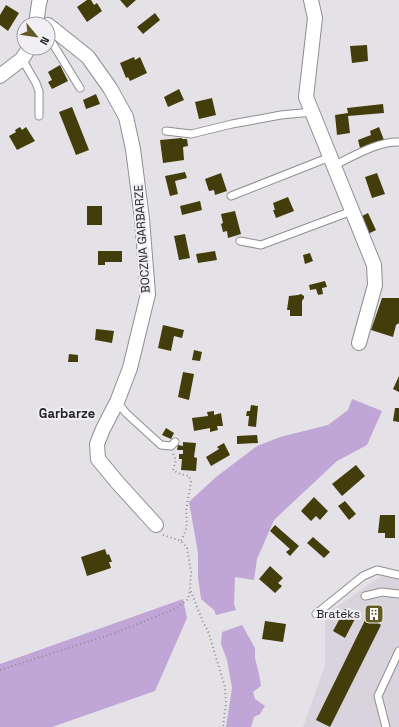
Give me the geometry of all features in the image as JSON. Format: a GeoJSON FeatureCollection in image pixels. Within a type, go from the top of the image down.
{"type":"FeatureCollection","features":[{"type":"Feature","properties":{"kind":"street"},"geometry":{"type":"LineString","coordinates":[[40,0],[41,16]]}},
{"type":"Feature","properties":{"kind":"street"},"geometry":{"type":"LineString","coordinates":[[311,0],[315,18],[306,97],[374,265],[375,285],[359,343]]}},
{"type":"Feature","properties":{"kind":"street","name":"BOCZNA GARBARZE"},"geometry":{"type":"LineString","coordinates":[[56,33],[88,57],[110,88],[126,117],[134,149],[142,219],[148,294],[130,368],[117,402],[97,444],[98,459],[156,525]]}},
{"type":"Feature","properties":{"kind":"street"},"geometry":{"type":"LineString","coordinates":[[0,76],[22,56]]}},
{"type":"Feature","properties":{"kind":"lane"},"geometry":{"type":"LineString","coordinates":[[56,49],[80,88]]}},
{"type":"Feature","properties":{"kind":"lane"},"geometry":{"type":"LineString","coordinates":[[26,56],[39,91],[39,116]]}},
{"type":"Feature","properties":{"kind":"lane"},"geometry":{"type":"LineString","coordinates":[[166,131],[191,134],[232,124],[281,115],[312,112]]}},
{"type":"Feature","properties":{"kind":"lane"},"geometry":{"type":"LineString","coordinates":[[231,196],[382,144],[399,142]]}},
{"type":"Feature","properties":{"kind":"lane"},"geometry":{"type":"LineString","coordinates":[[240,241],[261,245],[352,211]]}},
{"type":"Feature","properties":{"kind":"lane"},"geometry":{"type":"LineString","coordinates":[[117,402],[126,413],[161,445],[171,446],[175,442]]}},
{"type":"Feature","properties":{"kind":"lane"},"geometry":{"type":"LineString","coordinates":[[316,614],[363,576],[377,570],[399,575]]}},
{"type":"Feature","properties":{"kind":"lane"},"geometry":{"type":"LineString","coordinates":[[365,596],[382,592],[399,594]]}},
{"type":"Feature","properties":{"kind":"lane"},"geometry":{"type":"LineString","coordinates":[[386,727],[378,696],[399,651]]}},
{"type":"Feature","properties":{"kind":"path"},"geometry":{"type":"LineString","coordinates":[[161,445],[172,451],[176,460],[173,470],[180,474],[189,476],[191,482],[186,511],[186,530],[181,540]]}},
{"type":"Feature","properties":{"kind":"path"},"geometry":{"type":"LineString","coordinates":[[0,670],[114,633],[178,608],[188,599],[190,589],[190,557],[188,548],[181,540],[161,535],[156,525]]}},
{"type":"Feature","properties":{"kind":"path"},"geometry":{"type":"LineString","coordinates":[[190,589],[208,631],[225,687],[226,703],[223,727]]}},
{"type":"Feature","properties":{"kind":"shaded area"},"geometry":{"type":"Polygon","coordinates":[[[352,399],[382,411],[367,445],[337,461],[274,520],[257,559],[254,580],[235,577],[234,604],[236,610],[216,615],[214,610],[201,599],[198,578],[198,553],[189,502],[216,477],[257,446],[280,437],[328,425],[348,410],[352,399]]]}},
{"type":"Feature","properties":{"kind":"shaded area"},"geometry":{"type":"Polygon","coordinates":[[[381,576],[399,580],[399,727],[303,727],[325,665],[325,615],[381,576]]]}},
{"type":"Feature","properties":{"kind":"shaded area"},"geometry":{"type":"Polygon","coordinates":[[[183,599],[187,618],[155,691],[52,727],[0,727],[0,664],[183,599]]]}},
{"type":"Feature","properties":{"kind":"shaded area"},"geometry":{"type":"Polygon","coordinates":[[[242,625],[255,648],[255,658],[261,686],[253,692],[255,699],[265,706],[260,714],[254,717],[251,727],[226,727],[232,688],[227,660],[221,644],[222,632],[242,625]]]}},
{"type":"Feature","properties":{"kind":"building"},"geometry":{"type":"Polygon","coordinates":[[[87,0],[91,0],[94,5],[97,3],[102,11],[87,22],[77,7],[87,0]]]}},
{"type":"Feature","properties":{"kind":"building"},"geometry":{"type":"Polygon","coordinates":[[[120,0],[136,0],[127,8],[120,0]]]}},
{"type":"Feature","properties":{"kind":"building"},"geometry":{"type":"Polygon","coordinates":[[[6,5],[19,13],[8,31],[0,25],[0,15],[6,5]]]}},
{"type":"Feature","properties":{"kind":"building"},"geometry":{"type":"Polygon","coordinates":[[[155,13],[160,20],[143,34],[137,27],[155,13]]]}},
{"type":"Feature","properties":{"kind":"building"},"geometry":{"type":"Polygon","coordinates":[[[367,45],[368,61],[352,63],[350,46],[367,45]]]}},
{"type":"Feature","properties":{"kind":"building"},"geometry":{"type":"Polygon","coordinates":[[[134,57],[135,60],[140,57],[147,73],[130,81],[128,77],[126,78],[120,63],[134,57]]]}},
{"type":"Feature","properties":{"kind":"building"},"geometry":{"type":"Polygon","coordinates":[[[60,65],[68,81],[52,89],[48,82],[52,80],[48,72],[60,65]]]}},
{"type":"Feature","properties":{"kind":"building"},"geometry":{"type":"Polygon","coordinates":[[[179,89],[184,100],[168,107],[164,97],[179,89]]]}},
{"type":"Feature","properties":{"kind":"building"},"geometry":{"type":"Polygon","coordinates":[[[96,94],[100,104],[86,109],[83,100],[96,94]]]}},
{"type":"Feature","properties":{"kind":"building"},"geometry":{"type":"Polygon","coordinates":[[[212,98],[216,115],[199,119],[195,102],[212,98]]]}},
{"type":"Feature","properties":{"kind":"building"},"geometry":{"type":"Polygon","coordinates":[[[383,104],[384,113],[348,116],[350,133],[337,135],[335,115],[348,113],[347,108],[383,104]]]}},
{"type":"Feature","properties":{"kind":"building"},"geometry":{"type":"Polygon","coordinates":[[[72,107],[89,150],[76,155],[59,112],[72,107]]]}},
{"type":"Feature","properties":{"kind":"building"},"geometry":{"type":"Polygon","coordinates":[[[20,127],[22,130],[26,127],[35,141],[17,150],[9,136],[16,132],[15,130],[20,127]]]}},
{"type":"Feature","properties":{"kind":"building"},"geometry":{"type":"Polygon","coordinates":[[[379,127],[384,140],[360,148],[358,140],[371,135],[370,131],[379,127]]]}},
{"type":"Feature","properties":{"kind":"building"},"geometry":{"type":"Polygon","coordinates":[[[187,139],[188,146],[183,147],[184,160],[163,163],[160,140],[187,139]]]}},
{"type":"Feature","properties":{"kind":"building"},"geometry":{"type":"Polygon","coordinates":[[[185,172],[187,178],[175,181],[178,194],[170,196],[165,176],[185,172]]]}},
{"type":"Feature","properties":{"kind":"building"},"geometry":{"type":"Polygon","coordinates":[[[221,173],[227,191],[215,195],[214,190],[209,191],[205,179],[221,173]]]}},
{"type":"Feature","properties":{"kind":"building"},"geometry":{"type":"Polygon","coordinates":[[[377,173],[385,194],[372,198],[365,177],[377,173]]]}},
{"type":"Feature","properties":{"kind":"building"},"geometry":{"type":"Polygon","coordinates":[[[288,197],[294,211],[276,218],[273,210],[275,210],[273,203],[288,197]]]}},
{"type":"Feature","properties":{"kind":"building"},"geometry":{"type":"Polygon","coordinates":[[[200,201],[202,210],[182,215],[180,206],[200,201]]]}},
{"type":"Feature","properties":{"kind":"building"},"geometry":{"type":"Polygon","coordinates":[[[87,206],[102,206],[102,225],[87,225],[87,206]]]}},
{"type":"Feature","properties":{"kind":"building"},"geometry":{"type":"Polygon","coordinates":[[[235,211],[241,234],[228,238],[227,231],[223,232],[221,214],[235,211]]]}},
{"type":"Feature","properties":{"kind":"building"},"geometry":{"type":"Polygon","coordinates":[[[368,213],[376,230],[368,234],[360,217],[368,213]]]}},
{"type":"Feature","properties":{"kind":"building"},"geometry":{"type":"Polygon","coordinates":[[[185,234],[190,258],[179,260],[174,236],[185,234]]]}},
{"type":"Feature","properties":{"kind":"building"},"geometry":{"type":"Polygon","coordinates":[[[98,251],[122,251],[122,262],[105,262],[105,265],[98,265],[98,251]]]}},
{"type":"Feature","properties":{"kind":"building"},"geometry":{"type":"Polygon","coordinates":[[[215,251],[217,260],[198,263],[196,254],[215,251]]]}},
{"type":"Feature","properties":{"kind":"building"},"geometry":{"type":"Polygon","coordinates":[[[310,253],[313,261],[305,264],[303,255],[310,253]]]}},
{"type":"Feature","properties":{"kind":"building"},"geometry":{"type":"Polygon","coordinates":[[[325,281],[327,287],[322,288],[323,294],[318,295],[316,289],[310,290],[309,285],[325,281]]]}},
{"type":"Feature","properties":{"kind":"building"},"geometry":{"type":"Polygon","coordinates":[[[301,294],[304,296],[302,301],[302,316],[290,316],[290,310],[287,310],[289,296],[301,294]]]}},
{"type":"Feature","properties":{"kind":"building"},"geometry":{"type":"Polygon","coordinates":[[[382,298],[399,298],[399,323],[396,325],[393,337],[371,330],[382,298]]]}},
{"type":"Feature","properties":{"kind":"building"},"geometry":{"type":"Polygon","coordinates":[[[163,325],[184,330],[182,338],[174,336],[171,351],[158,348],[163,325]]]}},
{"type":"Feature","properties":{"kind":"building"},"geometry":{"type":"Polygon","coordinates":[[[96,329],[114,331],[112,343],[95,340],[96,329]]]}},
{"type":"Feature","properties":{"kind":"building"},"geometry":{"type":"Polygon","coordinates":[[[194,350],[202,352],[200,361],[192,360],[194,350]]]}},
{"type":"Feature","properties":{"kind":"building"},"geometry":{"type":"Polygon","coordinates":[[[69,354],[78,355],[78,362],[68,362],[69,354]]]}},
{"type":"Feature","properties":{"kind":"building"},"geometry":{"type":"Polygon","coordinates":[[[183,372],[194,374],[189,400],[178,397],[183,372]]]}},
{"type":"Feature","properties":{"kind":"building"},"geometry":{"type":"Polygon","coordinates":[[[399,376],[399,392],[393,389],[399,376]]]}},
{"type":"Feature","properties":{"kind":"building"},"geometry":{"type":"Polygon","coordinates":[[[251,405],[258,406],[256,427],[248,426],[249,416],[246,416],[247,411],[250,411],[251,405]]]}},
{"type":"Feature","properties":{"kind":"building"},"geometry":{"type":"Polygon","coordinates":[[[395,408],[399,408],[399,422],[393,421],[395,408]]]}},
{"type":"Feature","properties":{"kind":"building"},"geometry":{"type":"Polygon","coordinates":[[[214,411],[214,415],[221,413],[223,426],[217,426],[218,430],[210,432],[210,428],[194,431],[192,418],[208,416],[207,412],[214,411]]]}},
{"type":"Feature","properties":{"kind":"building"},"geometry":{"type":"Polygon","coordinates":[[[166,428],[174,433],[171,439],[162,435],[166,428]]]}},
{"type":"Feature","properties":{"kind":"building"},"geometry":{"type":"Polygon","coordinates":[[[257,435],[258,443],[237,444],[237,436],[257,435]]]}},
{"type":"Feature","properties":{"kind":"building"},"geometry":{"type":"Polygon","coordinates":[[[183,442],[196,443],[194,457],[197,458],[196,471],[181,470],[182,459],[179,459],[179,454],[183,454],[183,450],[177,450],[178,445],[183,446],[183,442]]]}},
{"type":"Feature","properties":{"kind":"building"},"geometry":{"type":"Polygon","coordinates":[[[224,443],[230,455],[211,466],[206,457],[219,449],[217,447],[224,443]]]}},
{"type":"Feature","properties":{"kind":"building"},"geometry":{"type":"Polygon","coordinates":[[[356,465],[365,476],[342,496],[332,484],[356,465]]]}},
{"type":"Feature","properties":{"kind":"building"},"geometry":{"type":"Polygon","coordinates":[[[314,497],[328,511],[320,520],[316,516],[311,521],[301,511],[314,497]]]}},
{"type":"Feature","properties":{"kind":"building"},"geometry":{"type":"Polygon","coordinates":[[[345,501],[356,514],[349,520],[338,506],[345,501]]]}},
{"type":"Feature","properties":{"kind":"building"},"geometry":{"type":"Polygon","coordinates":[[[380,515],[395,515],[395,538],[385,538],[385,533],[378,533],[380,515]]]}},
{"type":"Feature","properties":{"kind":"building"},"geometry":{"type":"Polygon","coordinates":[[[275,525],[299,546],[290,556],[286,552],[290,549],[270,531],[275,525]]]}},
{"type":"Feature","properties":{"kind":"building"},"geometry":{"type":"Polygon","coordinates":[[[313,537],[330,552],[324,558],[307,543],[313,537]]]}},
{"type":"Feature","properties":{"kind":"building"},"geometry":{"type":"Polygon","coordinates":[[[105,549],[112,562],[109,562],[111,568],[87,576],[81,557],[105,549]]]}},
{"type":"Feature","properties":{"kind":"building"},"geometry":{"type":"Polygon","coordinates":[[[270,566],[283,578],[278,583],[282,586],[275,593],[259,579],[270,566]]]}},
{"type":"Feature","properties":{"kind":"building"},"geometry":{"type":"Polygon","coordinates":[[[372,606],[382,611],[377,622],[381,625],[330,727],[316,720],[372,606]]]}},
{"type":"Feature","properties":{"kind":"building"},"geometry":{"type":"Polygon","coordinates":[[[345,609],[357,615],[345,638],[333,631],[345,609]]]}},
{"type":"Feature","properties":{"kind":"building"},"geometry":{"type":"Polygon","coordinates":[[[265,621],[286,624],[283,642],[262,639],[265,621]]]}},
{"type":"Feature","properties":{"kind":"place","name":"Brateks"},"geometry":{"type":"Point","coordinates":[374,614]}},
{"type":"Feature","properties":{"kind":"district","name":"Garbarze"},"geometry":{"type":"Point","coordinates":[67,413]}}]}
